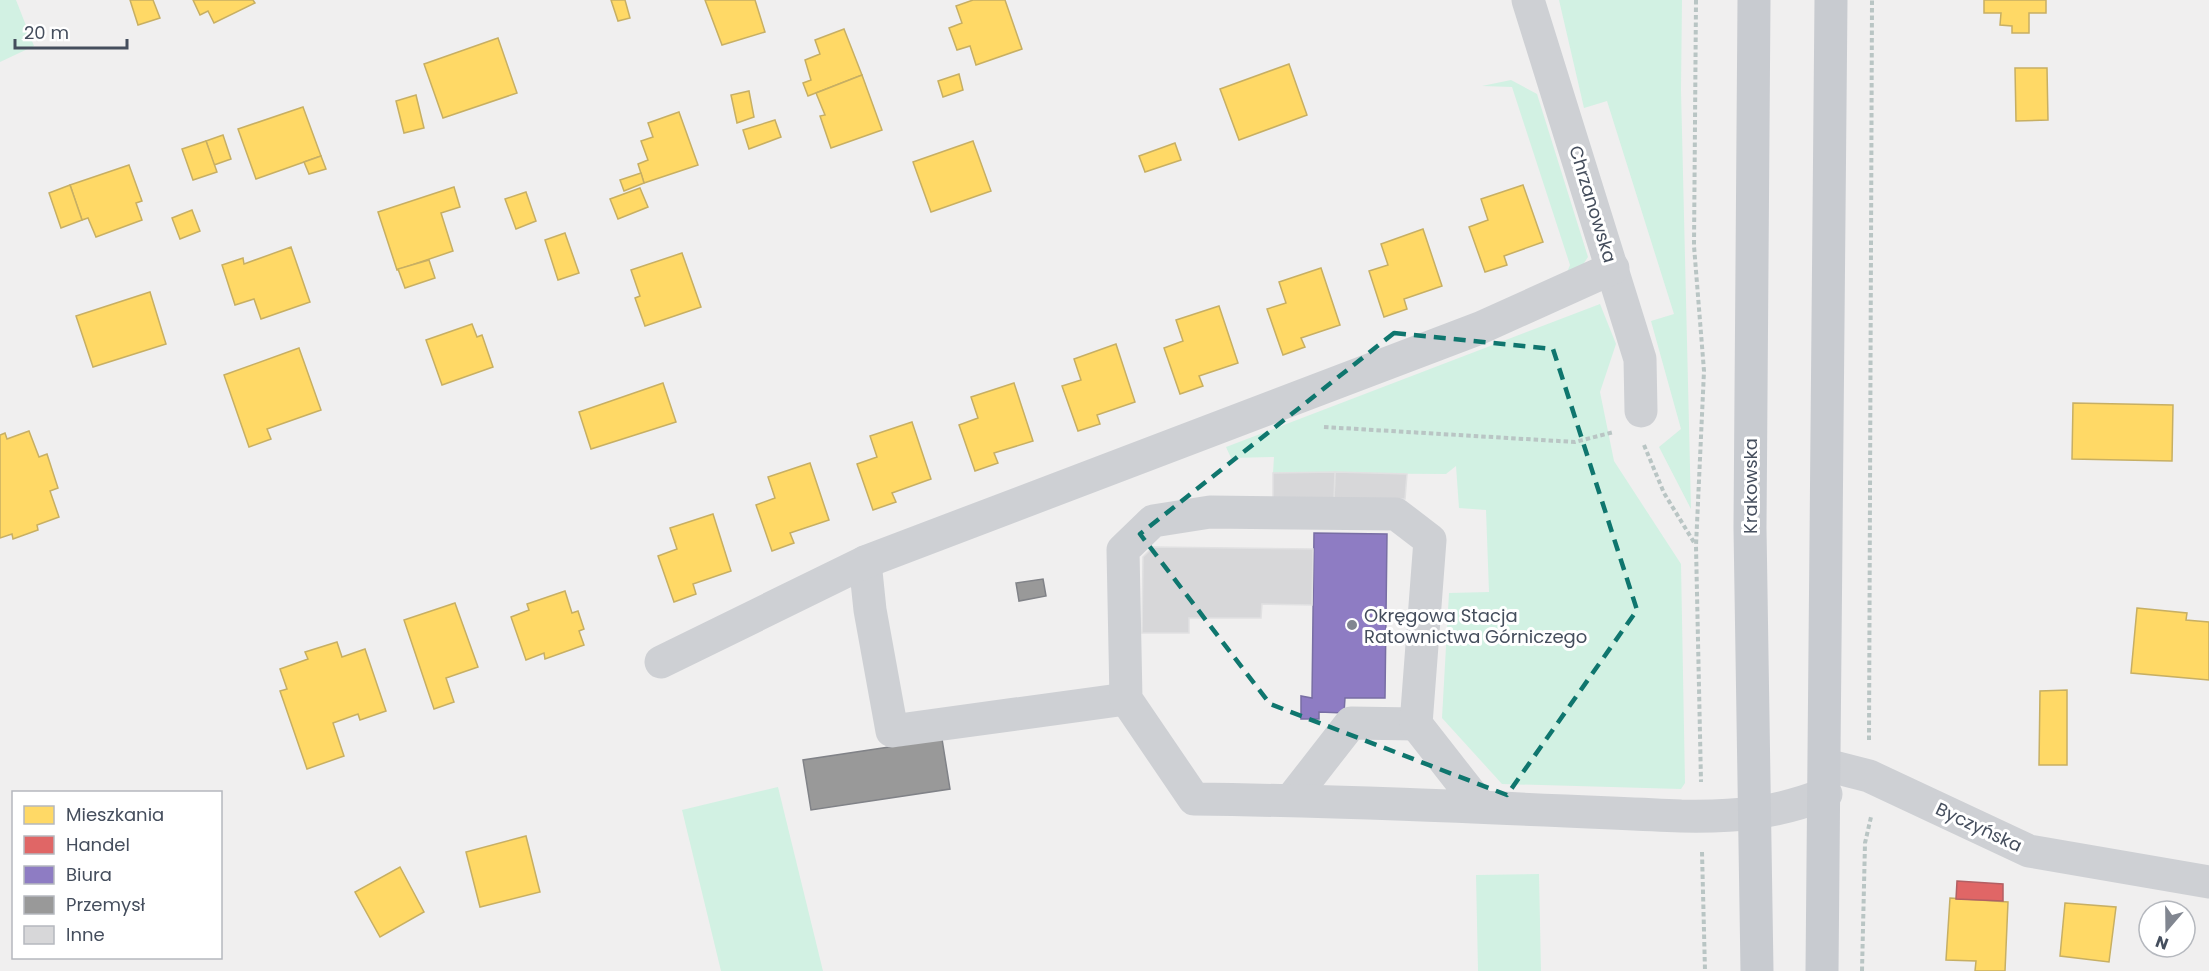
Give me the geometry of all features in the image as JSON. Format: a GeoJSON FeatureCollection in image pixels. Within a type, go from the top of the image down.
{"type":"FeatureCollection","features":[{"type":"Feature","properties":{"kind":"main road","name":"Krakowska"},"geometry":{"type":"LineString","coordinates":[[1754,0],[1750,528],[1757,971]]}},
{"type":"Feature","properties":{"kind":"main road"},"geometry":{"type":"LineString","coordinates":[[1822,971],[1826,780],[1830,0]]}},
{"type":"Feature","properties":{"kind":"street","name":"Chrzanowska"},"geometry":{"type":"LineString","coordinates":[[1528,0],[1640,359],[1641,411]]}},
{"type":"Feature","properties":{"kind":"street"},"geometry":{"type":"LineString","coordinates":[[661,662],[865,562],[1480,328],[1613,268]]}},
{"type":"Feature","properties":{"kind":"street"},"geometry":{"type":"LineString","coordinates":[[1481,807],[1416,724],[1430,540],[1396,514],[1210,512],[1153,521],[1123,550],[1126,699],[1194,799],[1291,800],[1702,816],[1754,815],[1789,808],[1826,780]]}},
{"type":"Feature","properties":{"kind":"street"},"geometry":{"type":"LineString","coordinates":[[865,562],[870,610],[892,731],[1126,699]]}},
{"type":"Feature","properties":{"kind":"street"},"geometry":{"type":"LineString","coordinates":[[1291,800],[1352,723],[1416,724]]}},
{"type":"Feature","properties":{"kind":"street","name":"Byczyńska"},"geometry":{"type":"LineString","coordinates":[[1826,780],[1869,760],[2029,851],[2209,882]]}},
{"type":"Feature","properties":{"kind":"path"},"geometry":{"type":"LineString","coordinates":[[1696,0],[1694,246],[1704,371],[1696,546],[1705,971]]}},
{"type":"Feature","properties":{"kind":"path"},"geometry":{"type":"LineString","coordinates":[[1862,971],[1865,843],[1878,798],[1869,760],[1872,0]]}},
{"type":"Feature","properties":{"kind":"path"},"geometry":{"type":"LineString","coordinates":[[1641,411],[1644,451],[1664,493],[1696,546]]}},
{"type":"Feature","properties":{"kind":"path"},"geometry":{"type":"LineString","coordinates":[[1318,427],[1575,442],[1611,434],[1641,411]]}},
{"type":"Feature","properties":{"kind":"highlighted area"},"geometry":{"type":"Polygon","coordinates":[[[1394,333],[1553,349],[1637,610],[1507,795],[1270,704],[1140,534],[1394,333]]]}},
{"type":"Feature","properties":{"kind":"green space"},"geometry":{"type":"Polygon","coordinates":[[[0,0],[16,0],[34,46],[0,62],[0,0]]]}},
{"type":"Feature","properties":{"kind":"green space"},"geometry":{"type":"Polygon","coordinates":[[[1559,0],[1682,0],[1681,90],[1691,509],[1659,447],[1681,429],[1651,321],[1674,314],[1607,101],[1584,108],[1559,0]]]}},
{"type":"Feature","properties":{"kind":"green space"},"geometry":{"type":"Polygon","coordinates":[[[1511,80],[1537,94],[1588,257],[1582,266],[1566,275],[1570,265],[1512,87],[1482,86],[1511,80]]]}},
{"type":"Feature","properties":{"kind":"green space"},"geometry":{"type":"Polygon","coordinates":[[[1600,304],[1616,344],[1600,392],[1614,461],[1681,564],[1685,783],[1681,789],[1502,784],[1442,718],[1449,593],[1489,592],[1486,510],[1459,508],[1456,466],[1446,474],[1273,473],[1274,457],[1231,458],[1226,447],[1600,304]]]}},
{"type":"Feature","properties":{"kind":"green space"},"geometry":{"type":"Polygon","coordinates":[[[778,787],[823,971],[721,971],[682,810],[778,787]]]}},
{"type":"Feature","properties":{"kind":"green space"},"geometry":{"type":"Polygon","coordinates":[[[1539,874],[1541,971],[1478,971],[1476,875],[1539,874]]]}},
{"type":"Feature","properties":{"kind":"building: Mieszkania"},"geometry":{"type":"Polygon","coordinates":[[[130,0],[153,0],[160,18],[138,25],[130,0]]]}},
{"type":"Feature","properties":{"kind":"building: Mieszkania"},"geometry":{"type":"Polygon","coordinates":[[[193,0],[253,0],[255,3],[214,23],[208,11],[200,15],[193,0]]]}},
{"type":"Feature","properties":{"kind":"building: Mieszkania"},"geometry":{"type":"Polygon","coordinates":[[[611,0],[625,0],[630,18],[618,21],[611,0]]]}},
{"type":"Feature","properties":{"kind":"building: Mieszkania"},"geometry":{"type":"Polygon","coordinates":[[[705,0],[755,0],[765,32],[722,45],[705,0]]]}},
{"type":"Feature","properties":{"kind":"building: Mieszkania"},"geometry":{"type":"Polygon","coordinates":[[[973,0],[1005,0],[1022,49],[976,65],[970,46],[957,50],[949,28],[962,23],[956,6],[973,0]]]}},
{"type":"Feature","properties":{"kind":"building: Mieszkania"},"geometry":{"type":"Polygon","coordinates":[[[1984,0],[2046,0],[2046,13],[2029,13],[2029,33],[2012,33],[2012,26],[2000,25],[2001,13],[1984,13],[1984,0]]]}},
{"type":"Feature","properties":{"kind":"building: Mieszkania"},"geometry":{"type":"Polygon","coordinates":[[[844,29],[862,75],[808,96],[803,83],[811,80],[805,60],[820,54],[815,40],[844,29]]]}},
{"type":"Feature","properties":{"kind":"building: Mieszkania"},"geometry":{"type":"Polygon","coordinates":[[[498,38],[517,93],[443,118],[424,64],[498,38]]]}},
{"type":"Feature","properties":{"kind":"building: Mieszkania"},"geometry":{"type":"Polygon","coordinates":[[[1289,64],[1307,115],[1239,140],[1220,89],[1289,64]]]}},
{"type":"Feature","properties":{"kind":"building: Mieszkania"},"geometry":{"type":"Polygon","coordinates":[[[2015,68],[2047,68],[2048,120],[2016,121],[2015,68]]]}},
{"type":"Feature","properties":{"kind":"building: Mieszkania"},"geometry":{"type":"Polygon","coordinates":[[[959,74],[963,90],[943,97],[938,81],[959,74]]]}},
{"type":"Feature","properties":{"kind":"building: Mieszkania"},"geometry":{"type":"Polygon","coordinates":[[[862,75],[882,130],[831,148],[820,116],[825,115],[816,93],[862,75]]]}},
{"type":"Feature","properties":{"kind":"building: Mieszkania"},"geometry":{"type":"Polygon","coordinates":[[[749,91],[754,117],[737,123],[731,95],[749,91]]]}},
{"type":"Feature","properties":{"kind":"building: Mieszkania"},"geometry":{"type":"Polygon","coordinates":[[[416,95],[424,128],[404,133],[396,101],[416,95]]]}},
{"type":"Feature","properties":{"kind":"building: Mieszkania"},"geometry":{"type":"Polygon","coordinates":[[[303,107],[321,156],[256,179],[238,129],[303,107]]]}},
{"type":"Feature","properties":{"kind":"building: Mieszkania"},"geometry":{"type":"Polygon","coordinates":[[[679,112],[698,165],[644,183],[638,164],[648,160],[641,141],[653,137],[648,123],[679,112]]]}},
{"type":"Feature","properties":{"kind":"building: Mieszkania"},"geometry":{"type":"Polygon","coordinates":[[[775,120],[781,137],[749,149],[743,130],[775,120]]]}},
{"type":"Feature","properties":{"kind":"building: Mieszkania"},"geometry":{"type":"Polygon","coordinates":[[[223,135],[231,159],[214,165],[206,141],[223,135]]]}},
{"type":"Feature","properties":{"kind":"building: Mieszkania"},"geometry":{"type":"Polygon","coordinates":[[[206,141],[217,172],[193,180],[182,149],[206,141]]]}},
{"type":"Feature","properties":{"kind":"building: Mieszkania"},"geometry":{"type":"Polygon","coordinates":[[[973,141],[991,191],[931,212],[913,162],[973,141]]]}},
{"type":"Feature","properties":{"kind":"building: Mieszkania"},"geometry":{"type":"Polygon","coordinates":[[[1175,143],[1181,160],[1145,172],[1139,156],[1175,143]]]}},
{"type":"Feature","properties":{"kind":"building: Mieszkania"},"geometry":{"type":"Polygon","coordinates":[[[321,156],[326,169],[309,174],[304,162],[321,156]]]}},
{"type":"Feature","properties":{"kind":"building: Mieszkania"},"geometry":{"type":"Polygon","coordinates":[[[129,165],[142,201],[136,203],[142,220],[96,237],[88,218],[82,220],[70,185],[129,165]]]}},
{"type":"Feature","properties":{"kind":"building: Mieszkania"},"geometry":{"type":"Polygon","coordinates":[[[641,173],[644,183],[624,191],[620,180],[641,173]]]}},
{"type":"Feature","properties":{"kind":"building: Mieszkania"},"geometry":{"type":"Polygon","coordinates":[[[70,185],[82,220],[61,228],[49,193],[70,185]]]}},
{"type":"Feature","properties":{"kind":"building: Mieszkania"},"geometry":{"type":"Polygon","coordinates":[[[1523,185],[1543,242],[1504,256],[1507,265],[1485,272],[1469,227],[1488,220],[1481,199],[1523,185]]]}},
{"type":"Feature","properties":{"kind":"building: Mieszkania"},"geometry":{"type":"Polygon","coordinates":[[[454,187],[460,207],[441,213],[453,251],[397,270],[378,212],[454,187]]]}},
{"type":"Feature","properties":{"kind":"building: Mieszkania"},"geometry":{"type":"Polygon","coordinates":[[[640,188],[648,207],[618,219],[610,199],[640,188]]]}},
{"type":"Feature","properties":{"kind":"building: Mieszkania"},"geometry":{"type":"Polygon","coordinates":[[[526,192],[536,221],[516,229],[505,199],[526,192]]]}},
{"type":"Feature","properties":{"kind":"building: Mieszkania"},"geometry":{"type":"Polygon","coordinates":[[[192,210],[200,231],[180,239],[172,218],[192,210]]]}},
{"type":"Feature","properties":{"kind":"building: Mieszkania"},"geometry":{"type":"Polygon","coordinates":[[[1423,229],[1442,286],[1404,299],[1407,309],[1384,317],[1369,271],[1388,265],[1381,244],[1423,229]]]}},
{"type":"Feature","properties":{"kind":"building: Mieszkania"},"geometry":{"type":"Polygon","coordinates":[[[565,233],[579,273],[558,280],[545,240],[565,233]]]}},
{"type":"Feature","properties":{"kind":"building: Mieszkania"},"geometry":{"type":"Polygon","coordinates":[[[291,247],[310,302],[261,319],[254,299],[235,305],[222,265],[243,258],[244,264],[291,247]]]}},
{"type":"Feature","properties":{"kind":"building: Mieszkania"},"geometry":{"type":"Polygon","coordinates":[[[682,253],[701,307],[645,326],[635,298],[640,296],[631,270],[682,253]]]}},
{"type":"Feature","properties":{"kind":"building: Mieszkania"},"geometry":{"type":"Polygon","coordinates":[[[429,260],[435,278],[405,288],[398,269],[429,260]]]}},
{"type":"Feature","properties":{"kind":"building: Mieszkania"},"geometry":{"type":"Polygon","coordinates":[[[1321,268],[1340,325],[1301,338],[1305,347],[1283,355],[1267,309],[1286,303],[1279,282],[1321,268]]]}},
{"type":"Feature","properties":{"kind":"building: Mieszkania"},"geometry":{"type":"Polygon","coordinates":[[[150,292],[166,344],[93,367],[76,316],[150,292]]]}},
{"type":"Feature","properties":{"kind":"building: Mieszkania"},"geometry":{"type":"Polygon","coordinates":[[[1219,306],[1238,363],[1199,376],[1203,386],[1180,394],[1164,348],[1183,341],[1176,320],[1219,306]]]}},
{"type":"Feature","properties":{"kind":"building: Mieszkania"},"geometry":{"type":"Polygon","coordinates":[[[472,324],[477,337],[482,335],[493,367],[442,385],[426,340],[472,324]]]}},
{"type":"Feature","properties":{"kind":"building: Mieszkania"},"geometry":{"type":"Polygon","coordinates":[[[1116,344],[1135,402],[1097,415],[1100,424],[1078,431],[1062,386],[1081,380],[1074,359],[1116,344]]]}},
{"type":"Feature","properties":{"kind":"building: Mieszkania"},"geometry":{"type":"Polygon","coordinates":[[[299,348],[321,410],[267,429],[271,439],[249,447],[224,375],[299,348]]]}},
{"type":"Feature","properties":{"kind":"building: Mieszkania"},"geometry":{"type":"Polygon","coordinates":[[[663,383],[676,422],[591,449],[579,412],[663,383]]]}},
{"type":"Feature","properties":{"kind":"building: Mieszkania"},"geometry":{"type":"Polygon","coordinates":[[[1014,383],[1033,441],[994,453],[998,463],[975,471],[959,425],[978,418],[971,397],[1014,383]]]}},
{"type":"Feature","properties":{"kind":"building: Mieszkania"},"geometry":{"type":"Polygon","coordinates":[[[2073,403],[2173,405],[2172,461],[2072,459],[2073,403]]]}},
{"type":"Feature","properties":{"kind":"building: Mieszkania"},"geometry":{"type":"Polygon","coordinates":[[[912,422],[931,479],[892,493],[896,502],[873,510],[857,464],[877,457],[870,436],[912,422]]]}},
{"type":"Feature","properties":{"kind":"building: Mieszkania"},"geometry":{"type":"Polygon","coordinates":[[[29,431],[39,457],[47,454],[58,488],[50,491],[59,517],[37,525],[38,530],[13,539],[12,534],[0,538],[0,435],[5,433],[7,439],[29,431]]]}},
{"type":"Feature","properties":{"kind":"building: Mieszkania"},"geometry":{"type":"Polygon","coordinates":[[[810,463],[829,520],[790,533],[794,543],[772,551],[756,505],[775,498],[768,477],[810,463]]]}},
{"type":"Feature","properties":{"kind":"building: Mieszkania"},"geometry":{"type":"Polygon","coordinates":[[[713,514],[731,571],[693,584],[696,594],[674,602],[658,556],[677,549],[670,528],[713,514]]]}},
{"type":"Feature","properties":{"kind":"building: Mieszkania"},"geometry":{"type":"Polygon","coordinates":[[[565,591],[572,613],[578,611],[584,629],[579,631],[584,645],[545,659],[544,653],[526,660],[511,617],[529,610],[527,604],[565,591]]]}},
{"type":"Feature","properties":{"kind":"building: Mieszkania"},"geometry":{"type":"Polygon","coordinates":[[[455,603],[478,667],[446,678],[454,702],[434,709],[404,620],[455,603]]]}},
{"type":"Feature","properties":{"kind":"building: Mieszkania"},"geometry":{"type":"Polygon","coordinates":[[[2137,608],[2187,613],[2186,620],[2209,622],[2209,680],[2131,673],[2137,608]]]}},
{"type":"Feature","properties":{"kind":"building: Mieszkania"},"geometry":{"type":"Polygon","coordinates":[[[337,642],[342,657],[365,649],[386,711],[360,720],[358,714],[333,723],[344,756],[307,769],[280,691],[287,689],[280,669],[308,659],[305,652],[337,642]]]}},
{"type":"Feature","properties":{"kind":"building: Mieszkania"},"geometry":{"type":"Polygon","coordinates":[[[2067,690],[2067,765],[2039,765],[2040,691],[2067,690]]]}},
{"type":"Feature","properties":{"kind":"building: Mieszkania"},"geometry":{"type":"Polygon","coordinates":[[[526,836],[540,892],[480,907],[466,852],[526,836]]]}},
{"type":"Feature","properties":{"kind":"building: Mieszkania"},"geometry":{"type":"Polygon","coordinates":[[[400,867],[424,912],[380,937],[355,892],[400,867]]]}},
{"type":"Feature","properties":{"kind":"building: Mieszkania"},"geometry":{"type":"Polygon","coordinates":[[[1950,898],[2008,902],[2005,971],[1975,971],[1976,961],[1946,960],[1950,898]]]}},
{"type":"Feature","properties":{"kind":"building: Mieszkania"},"geometry":{"type":"Polygon","coordinates":[[[2065,903],[2116,907],[2109,962],[2060,956],[2065,903]]]}},
{"type":"Feature","properties":{"kind":"building: Handel"},"geometry":{"type":"Polygon","coordinates":[[[1957,881],[2003,884],[2003,901],[1956,899],[1957,881]]]}},
{"type":"Feature","properties":{"kind":"building: Biura"},"geometry":{"type":"Polygon","coordinates":[[[1314,533],[1387,534],[1385,698],[1345,698],[1344,713],[1319,712],[1319,719],[1301,719],[1301,696],[1312,698],[1314,533]]]}},
{"type":"Feature","properties":{"kind":"building: Przemysł"},"geometry":{"type":"Polygon","coordinates":[[[1043,579],[1046,596],[1019,601],[1016,583],[1043,579]]]}},
{"type":"Feature","properties":{"kind":"building: Przemysł"},"geometry":{"type":"Polygon","coordinates":[[[942,739],[950,789],[811,810],[803,760],[942,739]]]}},
{"type":"Feature","properties":{"kind":"building: Inne"},"geometry":{"type":"Polygon","coordinates":[[[1335,472],[1407,474],[1405,499],[1334,499],[1335,472]]]}},
{"type":"Feature","properties":{"kind":"building: Inne"},"geometry":{"type":"Polygon","coordinates":[[[1335,472],[1334,499],[1273,498],[1273,473],[1335,472]]]}},
{"type":"Feature","properties":{"kind":"building: Inne"},"geometry":{"type":"Polygon","coordinates":[[[1153,547],[1313,549],[1312,605],[1262,604],[1261,618],[1189,618],[1189,633],[1142,633],[1143,557],[1153,547]]]}},
{"type":"Feature","properties":{"kind":"place","name":"Okręgowa Stacja Ratownictwa Górniczego"},"geometry":{"type":"Point","coordinates":[1352,625]}}]}
